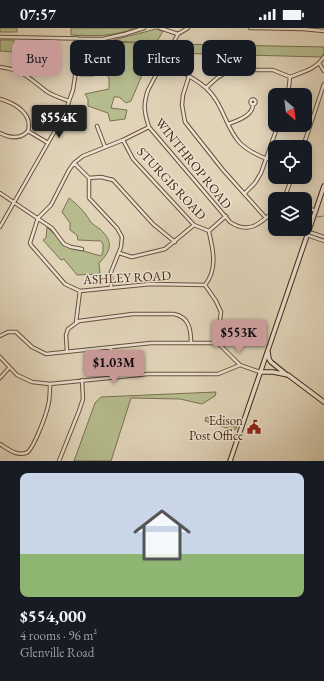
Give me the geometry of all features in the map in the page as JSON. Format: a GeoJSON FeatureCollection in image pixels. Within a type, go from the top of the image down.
{"type":"FeatureCollection","features":[{"type":"Feature","properties":{"kind":"main road"},"geometry":{"type":"LineString","coordinates":[[312,222],[324,186]]}},
{"type":"Feature","properties":{"kind":"main road"},"geometry":{"type":"LineString","coordinates":[[230,461],[307,236]]}},
{"type":"Feature","properties":{"kind":"main road"},"geometry":{"type":"LineString","coordinates":[[268,350],[269,359],[271,362],[323,400]]}},
{"type":"Feature","properties":{"kind":"main road"},"geometry":{"type":"LineString","coordinates":[[260,372],[273,372],[288,375]]}},
{"type":"Feature","properties":{"kind":"street"},"geometry":{"type":"LineString","coordinates":[[0,37],[103,39],[144,28]]}},
{"type":"Feature","properties":{"kind":"street"},"geometry":{"type":"LineString","coordinates":[[160,28],[178,34],[188,28]]}},
{"type":"Feature","properties":{"kind":"street"},"geometry":{"type":"LineString","coordinates":[[250,28],[289,28],[324,32]]}},
{"type":"Feature","properties":{"kind":"street","name":"WINTHROP ROAD"},"geometry":{"type":"LineString","coordinates":[[175,40],[178,34]]}},
{"type":"Feature","properties":{"kind":"street"},"geometry":{"type":"LineString","coordinates":[[0,227],[64,115],[74,90],[77,38]]}},
{"type":"Feature","properties":{"kind":"street"},"geometry":{"type":"LineString","coordinates":[[206,88],[217,78],[234,70],[273,70],[290,76],[308,70],[319,64],[324,57]]}},
{"type":"Feature","properties":{"kind":"street"},"geometry":{"type":"LineString","coordinates":[[319,64],[324,71]]}},
{"type":"Feature","properties":{"kind":"street"},"geometry":{"type":"LineString","coordinates":[[0,67],[11,68],[25,74],[47,91],[69,101]]}},
{"type":"Feature","properties":{"kind":"street","name":"WINTHROP ROAD"},"geometry":{"type":"LineString","coordinates":[[156,76],[148,90],[144,110],[149,127],[234,225],[251,227],[258,225],[266,218]]}},
{"type":"Feature","properties":{"kind":"street"},"geometry":{"type":"LineString","coordinates":[[266,218],[223,170],[185,122],[182,105],[183,95],[190,76],[206,88],[219,104],[239,142],[253,152],[267,159]]}},
{"type":"Feature","properties":{"kind":"street"},"geometry":{"type":"LineString","coordinates":[[289,88],[290,76]]}},
{"type":"Feature","properties":{"kind":"street"},"geometry":{"type":"LineString","coordinates":[[304,140],[324,84]]}},
{"type":"Feature","properties":{"kind":"street"},"geometry":{"type":"LineString","coordinates":[[0,99],[15,105],[24,112],[29,122],[28,131],[21,137],[14,138],[0,133]]}},
{"type":"Feature","properties":{"kind":"street"},"geometry":{"type":"LineString","coordinates":[[229,124],[247,115],[253,108],[253,104]]}},
{"type":"Feature","properties":{"kind":"street"},"geometry":{"type":"LineString","coordinates":[[97,126],[105,147]]}},
{"type":"Feature","properties":{"kind":"street","name":"ASHLEY ROAD"},"geometry":{"type":"LineString","coordinates":[[149,127],[123,140],[82,156],[74,163],[51,205],[38,218],[30,240],[31,245],[65,284],[80,291],[151,284],[205,285]]}},
{"type":"Feature","properties":{"kind":"street"},"geometry":{"type":"LineString","coordinates":[[28,131],[48,143]]}},
{"type":"Feature","properties":{"kind":"street"},"geometry":{"type":"LineString","coordinates":[[244,194],[259,178],[276,132]]}},
{"type":"Feature","properties":{"kind":"street","name":"STURGIS ROAD"},"geometry":{"type":"LineString","coordinates":[[123,140],[133,159],[194,225],[208,231],[214,255],[214,263],[205,285]]}},
{"type":"Feature","properties":{"kind":"street"},"geometry":{"type":"LineString","coordinates":[[74,163],[89,178],[89,198],[117,228],[122,237],[119,253],[111,272],[111,288]]}},
{"type":"Feature","properties":{"kind":"street"},"geometry":{"type":"LineString","coordinates":[[89,178],[101,177],[113,180],[153,224],[175,242]]}},
{"type":"Feature","properties":{"kind":"street"},"geometry":{"type":"LineString","coordinates":[[0,193],[52,228],[64,244],[72,248],[82,249]]}},
{"type":"Feature","properties":{"kind":"street"},"geometry":{"type":"LineString","coordinates":[[312,210],[316,211]]}},
{"type":"Feature","properties":{"kind":"street"},"geometry":{"type":"LineString","coordinates":[[208,231],[226,216]]}},
{"type":"Feature","properties":{"kind":"street"},"geometry":{"type":"LineString","coordinates":[[119,253],[132,257],[165,249],[194,225]]}},
{"type":"Feature","properties":{"kind":"street"},"geometry":{"type":"LineString","coordinates":[[312,234],[324,237]]}},
{"type":"Feature","properties":{"kind":"street"},"geometry":{"type":"LineString","coordinates":[[312,235],[324,241]]}},
{"type":"Feature","properties":{"kind":"street"},"geometry":{"type":"LineString","coordinates":[[205,285],[216,301],[221,312],[217,343]]}},
{"type":"Feature","properties":{"kind":"street"},"geometry":{"type":"LineString","coordinates":[[76,322],[80,291]]}},
{"type":"Feature","properties":{"kind":"street"},"geometry":{"type":"LineString","coordinates":[[66,352],[66,335],[68,329],[76,322],[133,314],[176,314],[189,324],[191,343]]}},
{"type":"Feature","properties":{"kind":"street"},"geometry":{"type":"LineString","coordinates":[[0,336],[8,332],[16,332],[32,347],[43,353],[112,348],[151,343],[217,343],[240,366],[260,372]]}},
{"type":"Feature","properties":{"kind":"street"},"geometry":{"type":"LineString","coordinates":[[112,348],[113,377]]}},
{"type":"Feature","properties":{"kind":"street"},"geometry":{"type":"LineString","coordinates":[[0,357],[9,368],[18,375],[32,382],[50,384],[148,374],[218,374],[240,366]]}},
{"type":"Feature","properties":{"kind":"street"},"geometry":{"type":"LineString","coordinates":[[0,378],[9,368]]}},
{"type":"Feature","properties":{"kind":"street"},"geometry":{"type":"LineString","coordinates":[[59,461],[83,399],[82,380]]}},
{"type":"Feature","properties":{"kind":"street"},"geometry":{"type":"LineString","coordinates":[[0,444],[18,454],[26,453],[31,449],[46,413],[50,398],[50,384]]}},
{"type":"Feature","properties":{"kind":"green space"},"geometry":{"type":"Polygon","coordinates":[[[0,28],[17,28],[17,32],[0,32],[0,28]]]}},
{"type":"Feature","properties":{"kind":"green space"},"geometry":{"type":"Polygon","coordinates":[[[71,28],[136,28],[119,33],[96,36],[71,35],[71,28]]]}},
{"type":"Feature","properties":{"kind":"green space"},"geometry":{"type":"Polygon","coordinates":[[[156,29],[163,31],[158,40],[133,40],[133,42],[114,40],[156,29]]]}},
{"type":"Feature","properties":{"kind":"green space"},"geometry":{"type":"Polygon","coordinates":[[[0,40],[12,40],[12,52],[0,51],[0,40]]]}},
{"type":"Feature","properties":{"kind":"green space"},"geometry":{"type":"Polygon","coordinates":[[[125,43],[133,43],[133,76],[142,76],[131,101],[126,103],[119,97],[114,97],[111,108],[127,110],[125,119],[110,121],[108,113],[88,106],[88,99],[85,94],[109,89],[109,78],[108,76],[125,76],[125,43]]]}},
{"type":"Feature","properties":{"kind":"green space"},"geometry":{"type":"Polygon","coordinates":[[[194,44],[202,45],[202,54],[194,54],[194,44]]]}},
{"type":"Feature","properties":{"kind":"green space"},"geometry":{"type":"Polygon","coordinates":[[[256,46],[324,47],[322,57],[256,55],[256,46]]]}},
{"type":"Feature","properties":{"kind":"green space"},"geometry":{"type":"Polygon","coordinates":[[[69,198],[81,209],[91,222],[100,229],[109,242],[108,250],[99,263],[100,274],[77,275],[64,259],[61,260],[43,240],[46,238],[47,227],[66,246],[101,256],[103,252],[103,244],[101,241],[78,240],[77,235],[70,230],[70,223],[62,212],[69,198]]]}},
{"type":"Feature","properties":{"kind":"green space"},"geometry":{"type":"Polygon","coordinates":[[[216,392],[215,396],[202,404],[180,399],[131,398],[111,461],[74,461],[95,403],[101,397],[216,392]]]}},
{"type":"Feature","properties":{"kind":"green space"},"geometry":{"type":"Polygon","coordinates":[[[206,417],[235,427],[239,419],[236,429],[233,430],[205,421],[206,417]]]}},
{"type":"Feature","properties":{"kind":"waterway"},"geometry":{"type":"LineString","coordinates":[[317,217],[324,216]]}},
{"type":"Feature","properties":{"kind":"place","name":"Edison Post Office"},"geometry":{"type":"Point","coordinates":[254,427]}}]}
